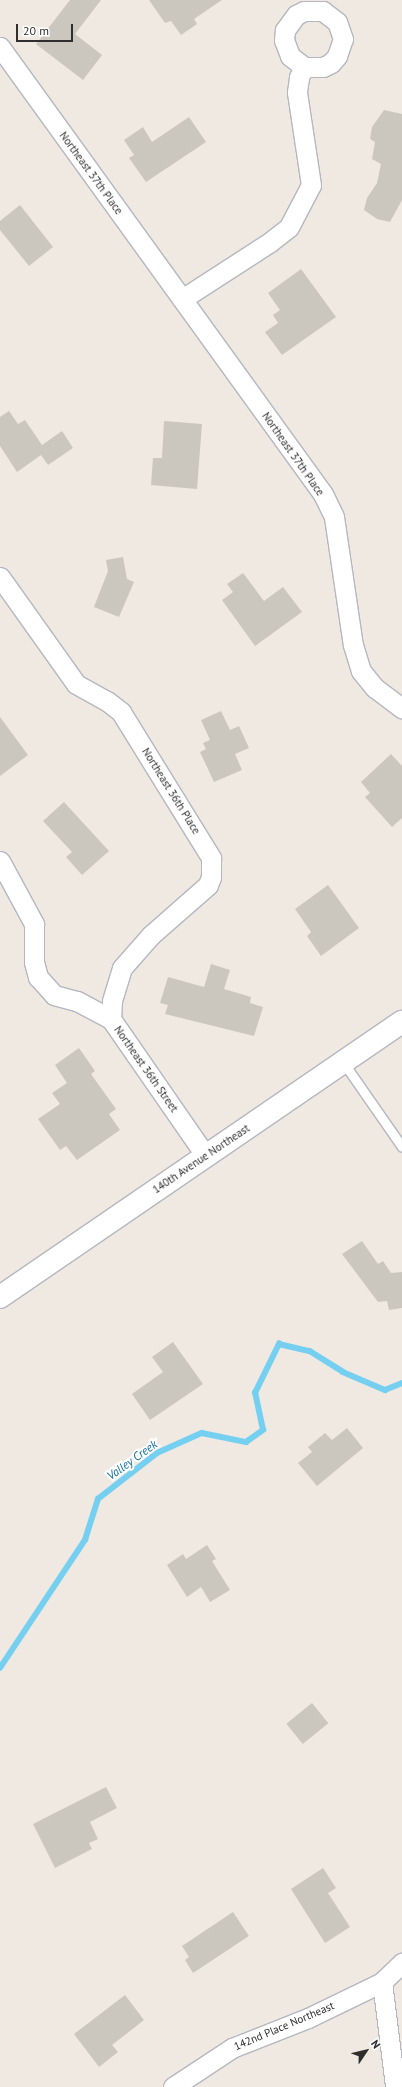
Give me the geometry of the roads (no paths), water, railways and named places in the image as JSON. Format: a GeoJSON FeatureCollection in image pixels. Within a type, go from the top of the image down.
{"type":"FeatureCollection","features":[{"type":"Feature","properties":{"kind":"street","name":"Northeast 37th Place"},"geometry":{"type":"LineString","coordinates":[[0,47],[323,494],[334,517],[353,645],[361,671],[376,688],[402,708]]}},
{"type":"Feature","properties":{"kind":"street"},"geometry":{"type":"LineString","coordinates":[[182,298],[270,242],[289,226],[311,185],[297,92],[299,77],[304,67]]}},
{"type":"Feature","properties":{"kind":"street","name":"Northeast 36th Place"},"geometry":{"type":"LineString","coordinates":[[0,577],[76,684],[107,701],[121,712],[211,858],[211,877],[208,885],[150,935],[122,968],[112,1001],[111,1019]]}},
{"type":"Feature","properties":{"kind":"street","name":"Northeast 36th Street"},"geometry":{"type":"LineString","coordinates":[[0,860],[34,924],[34,962],[38,977],[54,995],[77,1001],[111,1019],[206,1156]]}},
{"type":"Feature","properties":{"kind":"street","name":"140th Avenue Northeast"},"geometry":{"type":"LineString","coordinates":[[0,1297],[402,1022]]}},
{"type":"Feature","properties":{"kind":"street","name":"142nd Place Northeast"},"geometry":{"type":"LineString","coordinates":[[181,2084],[232,2048],[308,2018],[382,1982],[402,1963]]}},
{"type":"Feature","properties":{"kind":"street"},"geometry":{"type":"LineString","coordinates":[[382,1982],[395,2087]]}},
{"type":"Feature","properties":{"kind":"lane"},"geometry":{"type":"LineString","coordinates":[[343,1062],[402,1147]]}},
{"type":"Feature","properties":{"kind":"waterway","name":"Valley Creek"},"geometry":{"type":"LineString","coordinates":[[0,1668],[85,1540],[98,1499],[157,1453],[202,1433],[246,1442],[263,1430],[255,1393],[279,1344],[310,1351],[343,1372],[385,1390],[402,1383]]}}]}
